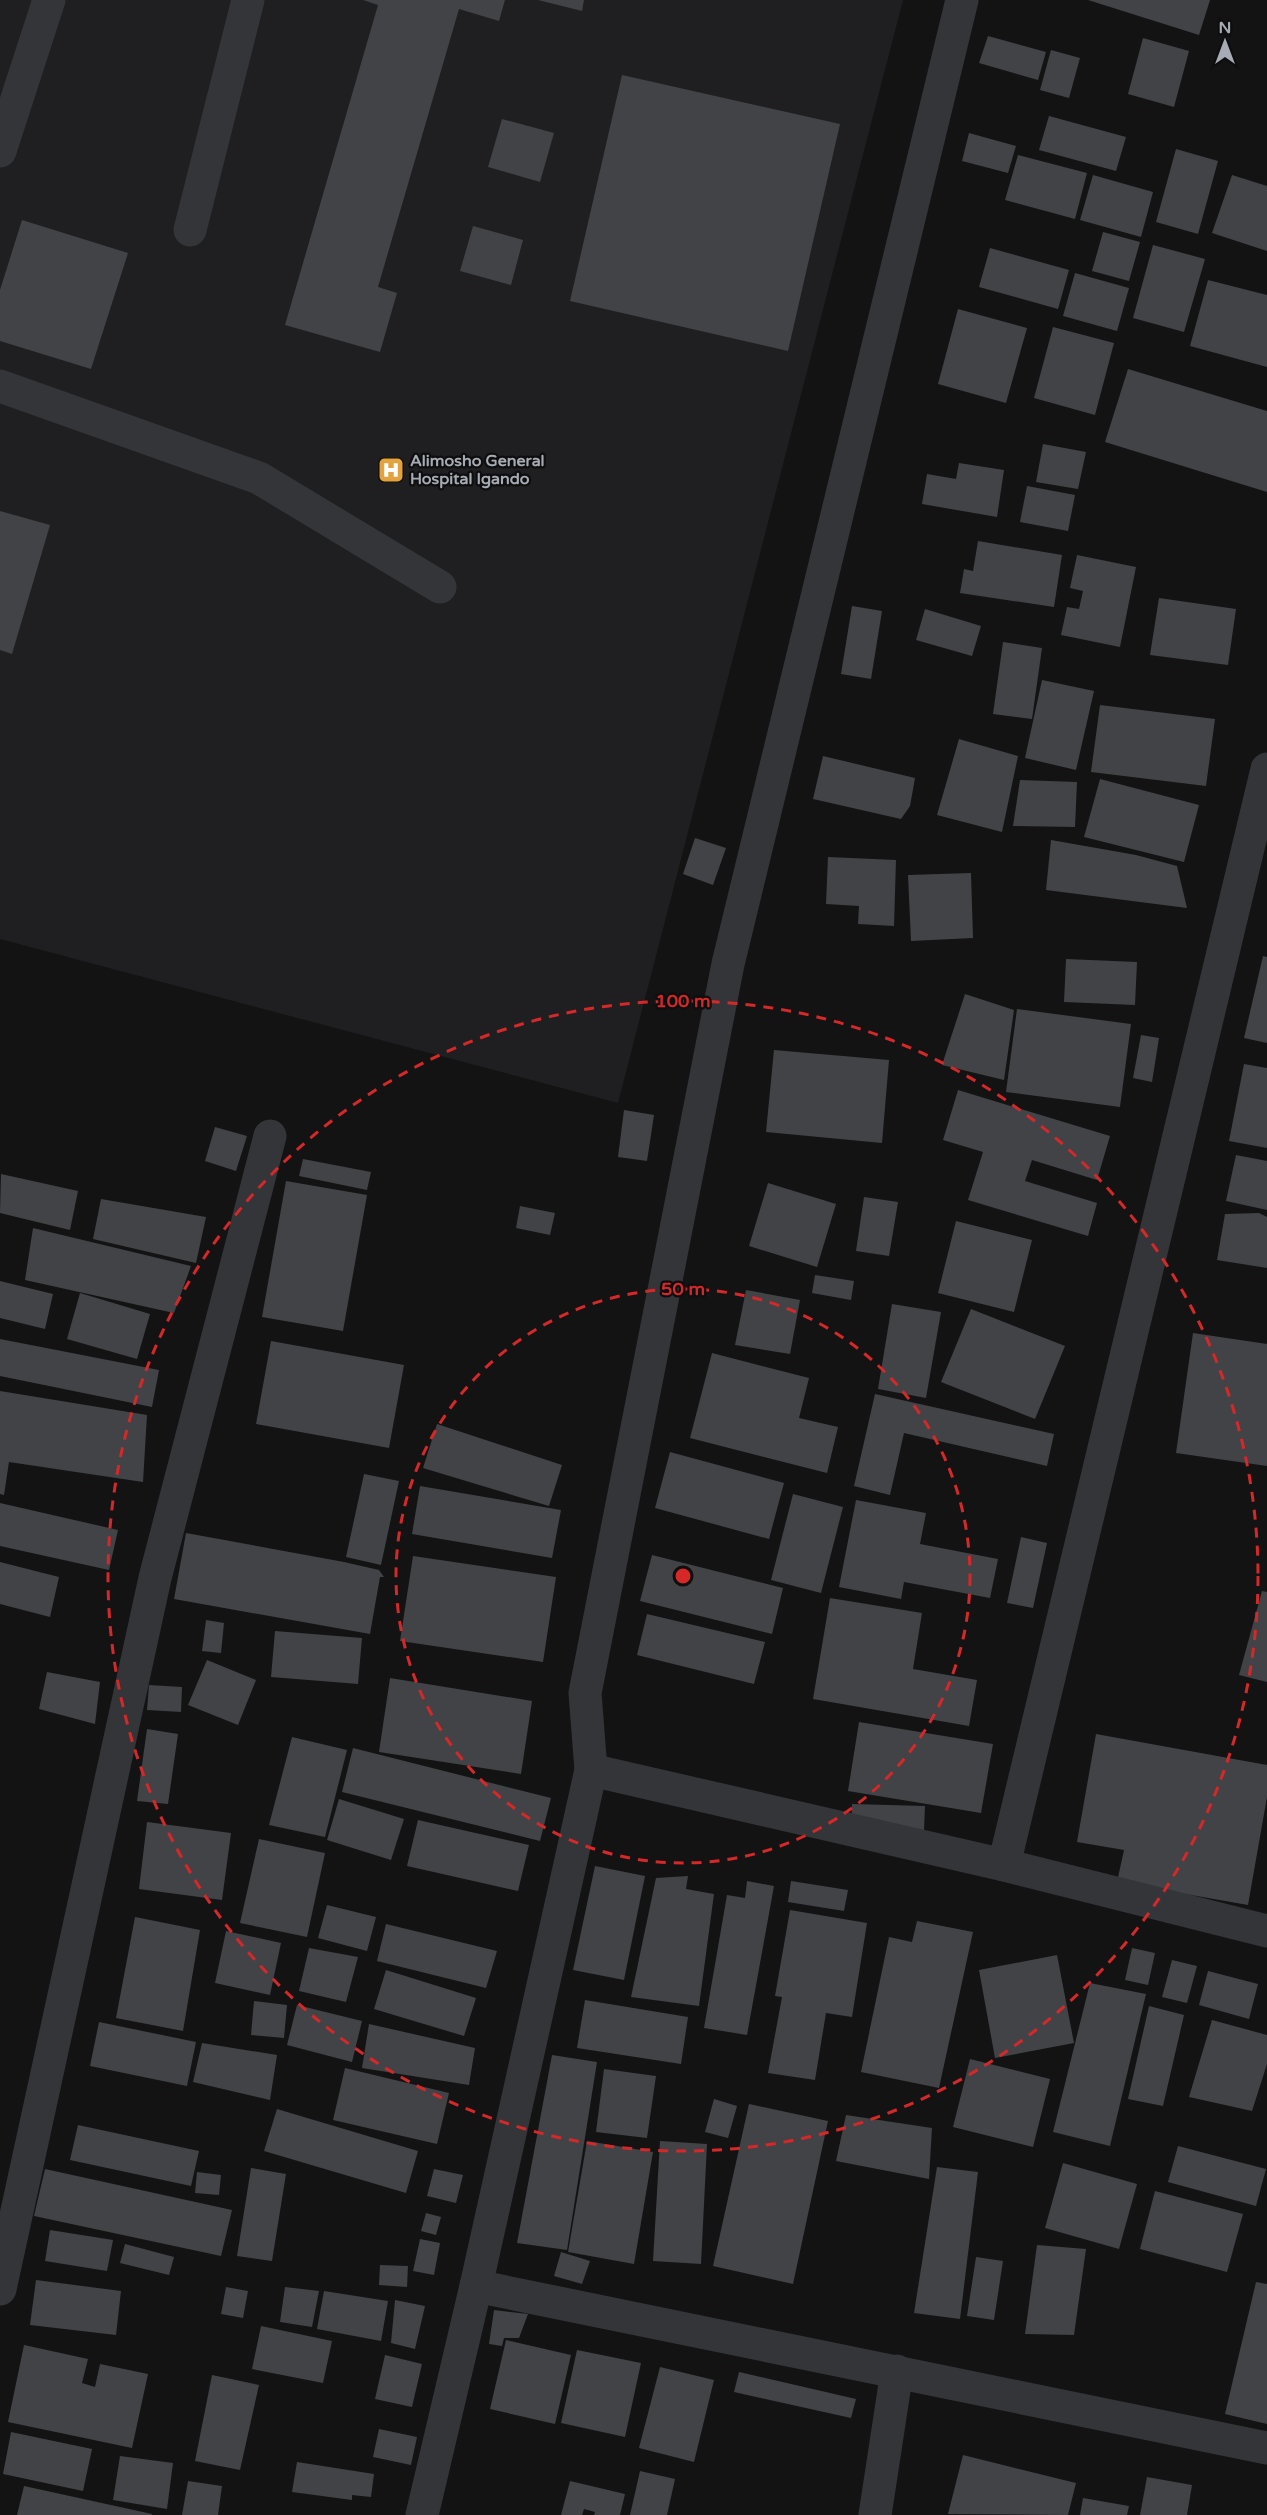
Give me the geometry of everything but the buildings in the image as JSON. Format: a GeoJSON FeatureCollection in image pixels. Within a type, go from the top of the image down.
{"type":"FeatureCollection","features":[{"type":"Feature","properties":{"kind":"street"},"geometry":{"type":"LineString","coordinates":[[0,151],[50,0]]}},
{"type":"Feature","properties":{"kind":"street"},"geometry":{"type":"LineString","coordinates":[[190,230],[248,0]]}},
{"type":"Feature","properties":{"kind":"street"},"geometry":{"type":"LineString","coordinates":[[422,2515],[476,2286],[591,1770],[585,1693],[728,964],[962,0]]}},
{"type":"Feature","properties":{"kind":"street"},"geometry":{"type":"LineString","coordinates":[[0,386],[259,478],[441,587]]}},
{"type":"Feature","properties":{"kind":"street"},"geometry":{"type":"LineString","coordinates":[[1004,1865],[1267,769]]}},
{"type":"Feature","properties":{"kind":"street"},"geometry":{"type":"LineString","coordinates":[[0,2289],[155,1578],[270,1136]]}},
{"type":"Feature","properties":{"kind":"street"},"geometry":{"type":"LineString","coordinates":[[591,1770],[1004,1865],[1267,1931]]}},
{"type":"Feature","properties":{"kind":"street"},"geometry":{"type":"LineString","coordinates":[[476,2286],[1267,2448]]}},
{"type":"Feature","properties":{"kind":"street"},"geometry":{"type":"LineString","coordinates":[[875,2515],[897,2371]]}},
{"type":"Feature","properties":{"kind":"shaded area","name":"Alimosho General Hospital Igando"},"geometry":{"type":"Polygon","coordinates":[[[0,0],[903,0],[618,1103],[0,939],[0,0]]]}},
{"type":"Feature","properties":{"kind":"place","name":"Alimosho General Hospital Igando"},"geometry":{"type":"Point","coordinates":[391,470]}}]}
